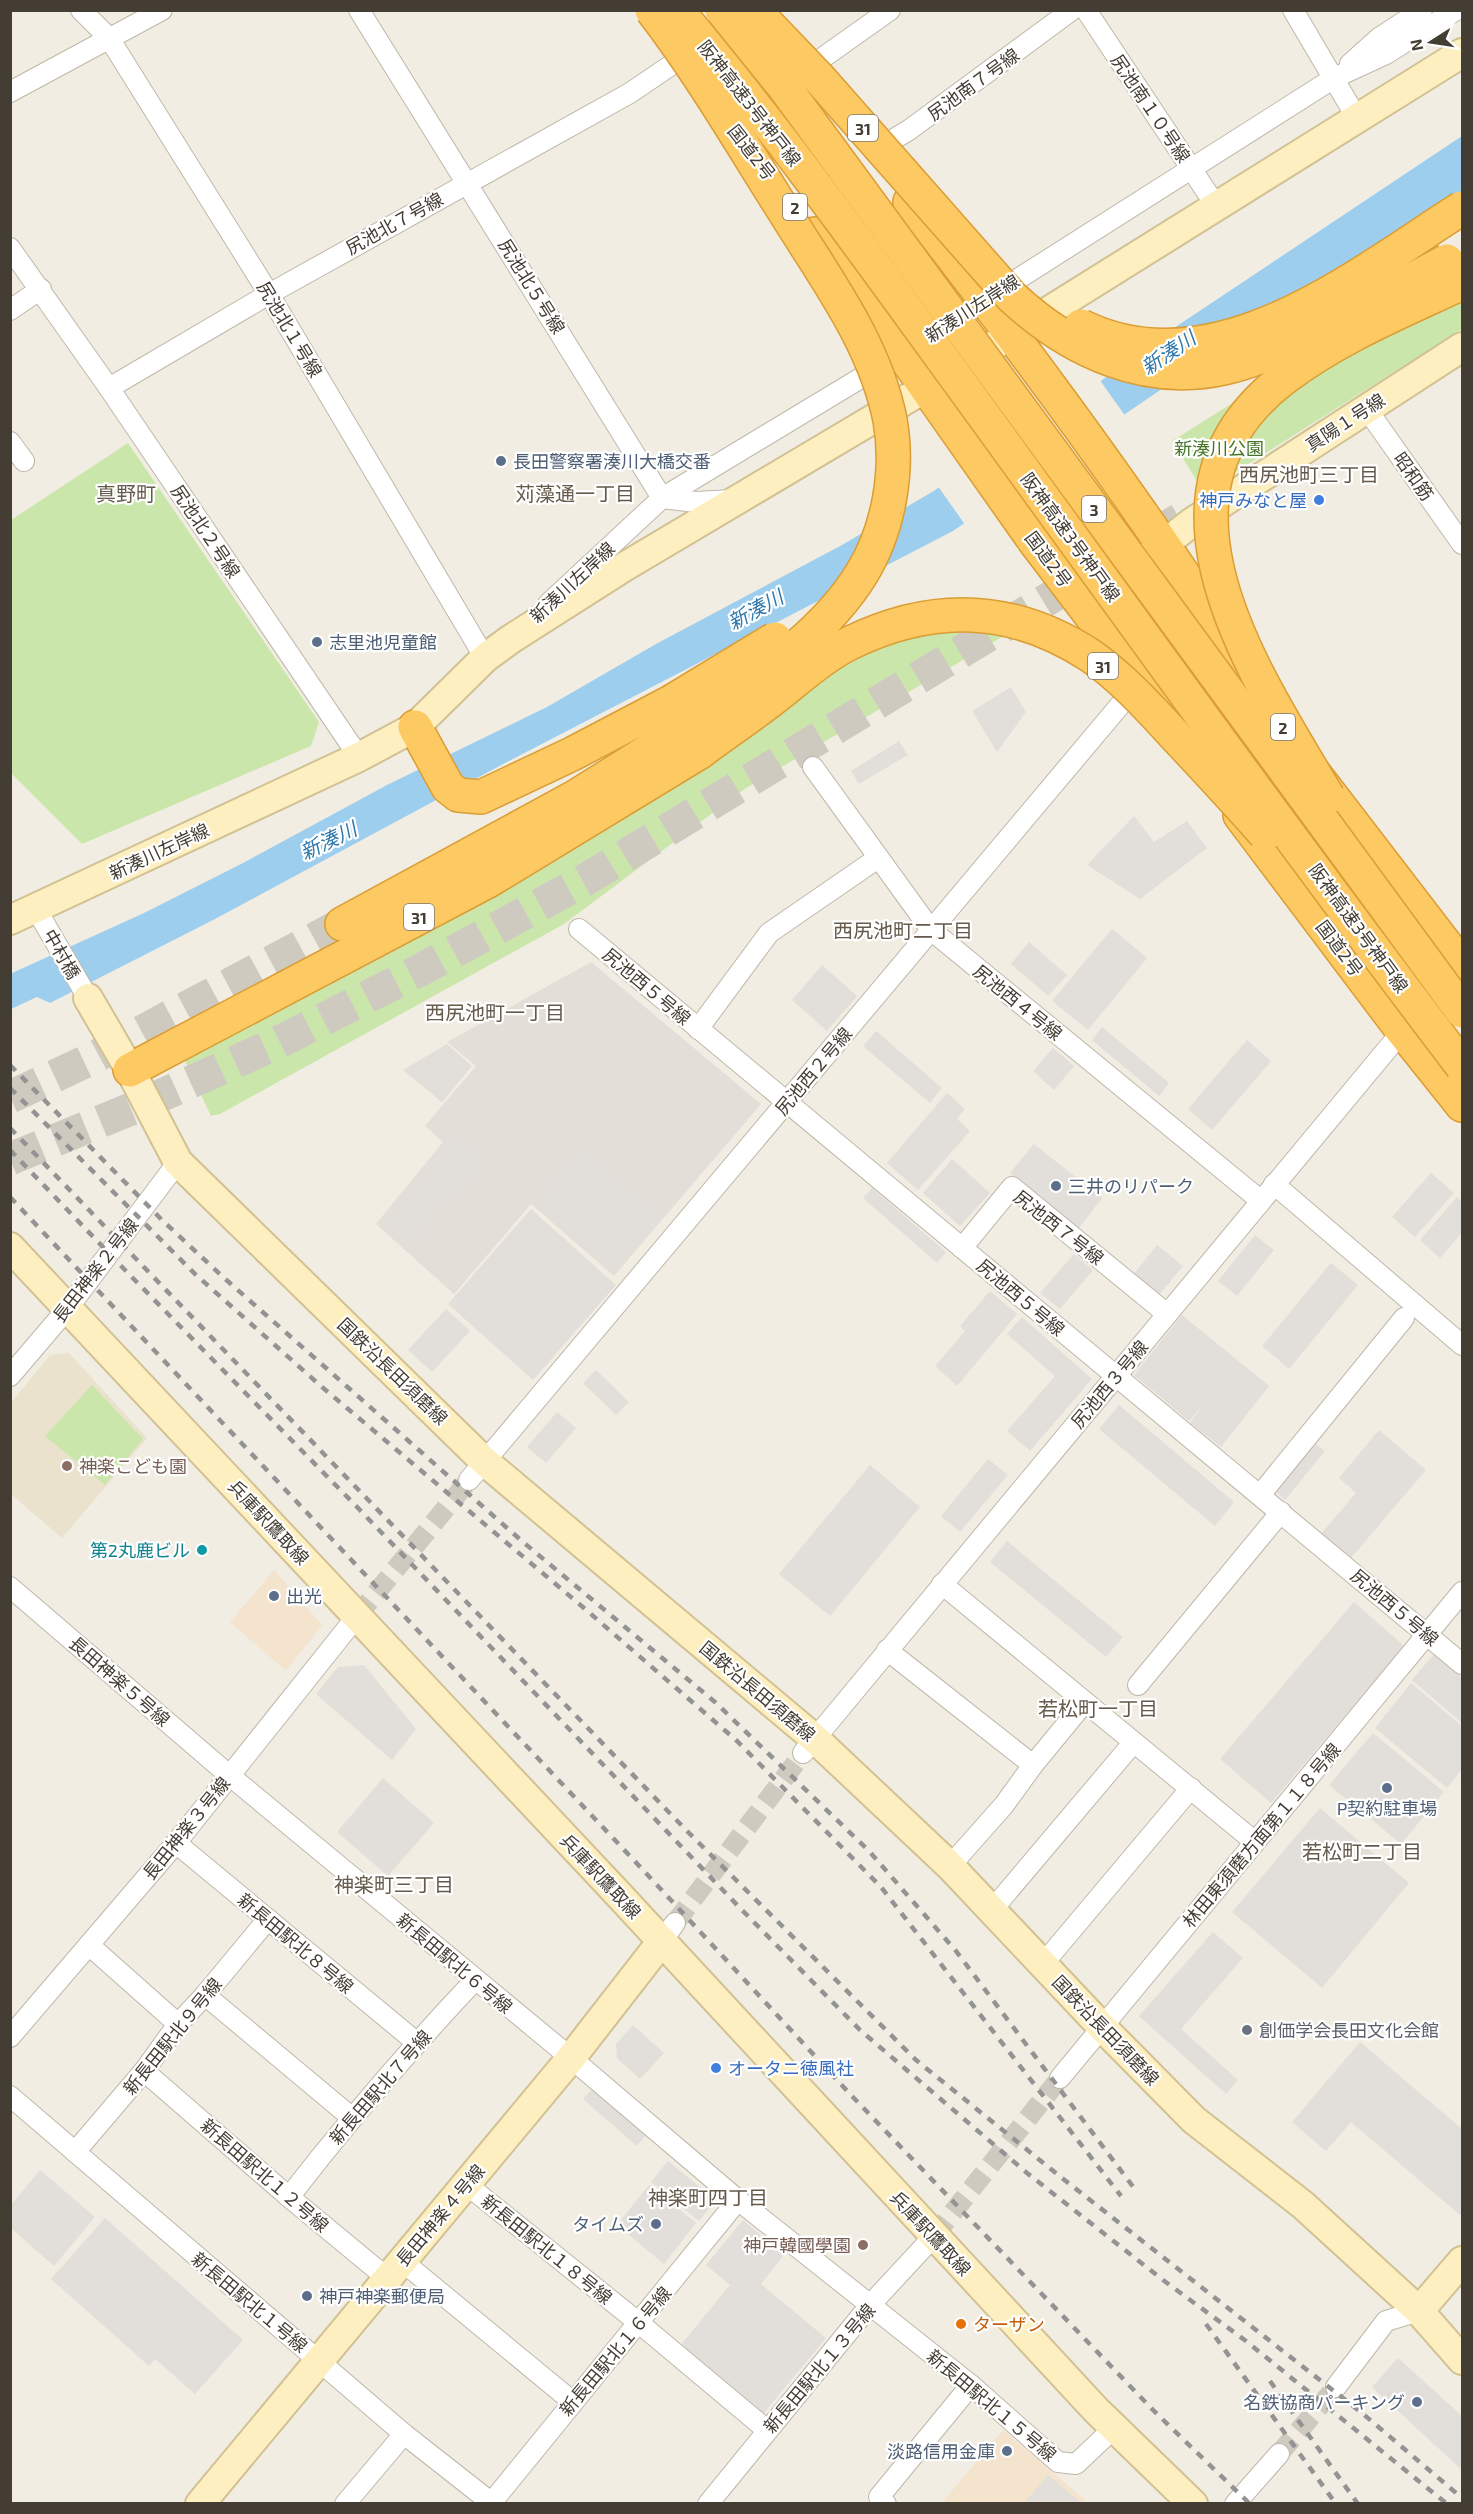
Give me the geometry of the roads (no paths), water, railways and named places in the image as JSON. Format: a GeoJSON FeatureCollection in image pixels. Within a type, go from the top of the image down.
{"type":"FeatureCollection","features":[{"type":"Feature","properties":{"kind":"highway","name":"国道2号"},"geometry":{"type":"LineString","coordinates":[[640,10],[792,204],[902,353],[1033,539],[1402,1030],[1462,1105]]}},
{"type":"Feature","properties":{"kind":"highway","name":"31"},"geometry":{"type":"LineString","coordinates":[[342,924],[575,797],[638,759],[751,682],[818,627],[845,597],[864,571],[882,527],[893,475],[893,447],[890,419],[873,366],[839,301],[701,79],[652,10]]}},
{"type":"Feature","properties":{"kind":"highway","name":"阪神高速3号神戸線"},"geometry":{"type":"LineString","coordinates":[[676,10],[757,108],[1462,1066]]}},
{"type":"Feature","properties":{"kind":"highway","name":"阪神高速3号神戸線"},"geometry":{"type":"LineString","coordinates":[[722,10],[785,88],[1459,984]]}},
{"type":"Feature","properties":{"kind":"highway","name":"31"},"geometry":{"type":"LineString","coordinates":[[754,10],[819,78],[1012,297],[1054,331],[1103,357],[1154,372],[1179,373],[1224,368],[1292,344],[1457,265]]}},
{"type":"Feature","properties":{"kind":"highway","name":"2"},"geometry":{"type":"LineString","coordinates":[[761,10],[804,70],[986,299],[1164,544],[1304,760],[1459,984]]}},
{"type":"Feature","properties":{"kind":"highway"},"geometry":{"type":"LineString","coordinates":[[969,248],[994,270],[1038,302],[1086,328],[1136,343],[1185,344],[1244,332],[1303,308],[1462,208]]}},
{"type":"Feature","properties":{"kind":"highway"},"geometry":{"type":"LineString","coordinates":[[1457,265],[1348,339],[1282,380],[1259,400],[1228,441],[1211,494],[1209,519],[1214,561],[1225,598],[1256,669],[1353,839],[1459,984]]}},
{"type":"Feature","properties":{"kind":"highway","name":"31"},"geometry":{"type":"LineString","coordinates":[[420,738],[444,781],[458,795],[481,797],[686,727],[871,634],[920,619],[947,615],[980,615],[1019,621],[1043,629],[1092,657],[1149,708],[1238,802],[1412,999]]}},
{"type":"Feature","properties":{"kind":"highway","name":"31"},"geometry":{"type":"LineString","coordinates":[[130,1070],[488,881],[686,727]]}},
{"type":"Feature","properties":{"kind":"street","name":"尻池北１号線"},"geometry":{"type":"LineString","coordinates":[[81,10],[110,38],[269,294],[485,658]]}},
{"type":"Feature","properties":{"kind":"street"},"geometry":{"type":"LineString","coordinates":[[10,92],[162,10]]}},
{"type":"Feature","properties":{"kind":"street","name":"尻池北５号線"},"geometry":{"type":"LineString","coordinates":[[359,10],[662,498]]}},
{"type":"Feature","properties":{"kind":"street"},"geometry":{"type":"LineString","coordinates":[[804,70],[890,10]]}},
{"type":"Feature","properties":{"kind":"street","name":"尻池南７号線"},"geometry":{"type":"LineString","coordinates":[[872,153],[909,130],[1072,10]]}},
{"type":"Feature","properties":{"kind":"street","name":"尻池南１０号線"},"geometry":{"type":"LineString","coordinates":[[1086,10],[1216,206]]}},
{"type":"Feature","properties":{"kind":"street"},"geometry":{"type":"LineString","coordinates":[[1293,10],[1358,120]]}},
{"type":"Feature","properties":{"kind":"street"},"geometry":{"type":"LineString","coordinates":[[1334,78],[1379,38],[1422,10]]}},
{"type":"Feature","properties":{"kind":"street","name":"新湊川左岸線"},"geometry":{"type":"LineString","coordinates":[[511,639],[662,498],[902,353],[1334,78],[1386,54],[1456,10]]}},
{"type":"Feature","properties":{"kind":"street","name":"新湊川左岸線"},"geometry":{"type":"LineString","coordinates":[[10,920],[359,757],[420,738],[485,658],[511,639],[738,500],[934,399],[1216,206],[1358,120],[1462,53]]}},
{"type":"Feature","properties":{"kind":"street","name":"尻池北７号線"},"geometry":{"type":"LineString","coordinates":[[109,388],[269,294],[630,93],[680,59]]}},
{"type":"Feature","properties":{"kind":"street","name":"尻池北２号線"},"geometry":{"type":"LineString","coordinates":[[10,248],[109,388],[359,757]]}},
{"type":"Feature","properties":{"kind":"street"},"geometry":{"type":"LineString","coordinates":[[10,310],[41,289]]}},
{"type":"Feature","properties":{"kind":"street","name":"真陽１号線"},"geometry":{"type":"LineString","coordinates":[[1085,606],[1191,524],[1462,347]]}},
{"type":"Feature","properties":{"kind":"street","name":"昭和筋"},"geometry":{"type":"LineString","coordinates":[[1366,408],[1462,544]]}},
{"type":"Feature","properties":{"kind":"street"},"geometry":{"type":"LineString","coordinates":[[10,442],[24,461]]}},
{"type":"Feature","properties":{"kind":"street"},"geometry":{"type":"LineString","coordinates":[[662,498],[696,502],[738,500]]}},
{"type":"Feature","properties":{"kind":"street","name":"尻池西２号線"},"geometry":{"type":"LineString","coordinates":[[477,1470],[1141,681]]}},
{"type":"Feature","properties":{"kind":"street","name":"尻池西４号線"},"geometry":{"type":"LineString","coordinates":[[813,768],[931,930],[1260,1200]]}},
{"type":"Feature","properties":{"kind":"street"},"geometry":{"type":"LineString","coordinates":[[698,1029],[770,933],[878,858]]}},
{"type":"Feature","properties":{"kind":"street","name":"中村橋"},"geometry":{"type":"LineString","coordinates":[[36,909],[88,998]]}},
{"type":"Feature","properties":{"kind":"street","name":"尻池西５号線"},"geometry":{"type":"LineString","coordinates":[[579,929],[1462,1664]]}},
{"type":"Feature","properties":{"kind":"street","name":"尻池西３号線"},"geometry":{"type":"LineString","coordinates":[[808,1746],[1402,1030],[1459,984]]}},
{"type":"Feature","properties":{"kind":"street","name":"国鉄沿長田須磨線"},"geometry":{"type":"LineString","coordinates":[[88,998],[130,1070],[178,1162],[477,1470],[950,1866],[1102,2027],[1194,2120],[1303,2205],[1419,2311],[1462,2360]]}},
{"type":"Feature","properties":{"kind":"street","name":"長田神楽２号線"},"geometry":{"type":"LineString","coordinates":[[10,1376],[68,1308],[178,1162]]}},
{"type":"Feature","properties":{"kind":"street"},"geometry":{"type":"LineString","coordinates":[[1274,1184],[1462,1345]]}},
{"type":"Feature","properties":{"kind":"street","name":"尻池西７号線"},"geometry":{"type":"LineString","coordinates":[[962,1248],[1012,1187],[1167,1314]]}},
{"type":"Feature","properties":{"kind":"street","name":"兵庫駅鷹取線"},"geometry":{"type":"LineString","coordinates":[[10,1247],[357,1616],[669,1932],[934,2236],[1114,2428],[1193,2504]]}},
{"type":"Feature","properties":{"kind":"street"},"geometry":{"type":"LineString","coordinates":[[1260,1495],[1404,1318]]}},
{"type":"Feature","properties":{"kind":"street"},"geometry":{"type":"LineString","coordinates":[[1138,1685],[1281,1512]]}},
{"type":"Feature","properties":{"kind":"street"},"geometry":{"type":"LineString","coordinates":[[942,1584],[1255,1842]]}},
{"type":"Feature","properties":{"kind":"street","name":"長田神楽５号線"},"geometry":{"type":"LineString","coordinates":[[10,1587],[229,1775]]}},
{"type":"Feature","properties":{"kind":"street","name":"林田東須磨方面第１１８号線"},"geometry":{"type":"LineString","coordinates":[[1060,2078],[1462,1592]]}},
{"type":"Feature","properties":{"kind":"street","name":"長田神楽３号線"},"geometry":{"type":"LineString","coordinates":[[10,2037],[176,1843],[357,1616]]}},
{"type":"Feature","properties":{"kind":"street"},"geometry":{"type":"LineString","coordinates":[[887,1650],[1033,1765]]}},
{"type":"Feature","properties":{"kind":"street"},"geometry":{"type":"LineString","coordinates":[[950,1866],[1004,1805],[1033,1765],[1084,1703]]}},
{"type":"Feature","properties":{"kind":"street"},"geometry":{"type":"LineString","coordinates":[[992,1910],[1133,1743]]}},
{"type":"Feature","properties":{"kind":"street","name":"新長田駅北６号線"},"geometry":{"type":"LineString","coordinates":[[229,1775],[571,2058],[738,2200]]}},
{"type":"Feature","properties":{"kind":"street"},"geometry":{"type":"LineString","coordinates":[[1043,1964],[1191,1788]]}},
{"type":"Feature","properties":{"kind":"street","name":"新長田駅北８号線"},"geometry":{"type":"LineString","coordinates":[[176,1843],[416,2042]]}},
{"type":"Feature","properties":{"kind":"street","name":"新長田駅北９号線"},"geometry":{"type":"LineString","coordinates":[[75,2152],[144,2071],[178,2024],[268,1919]]}},
{"type":"Feature","properties":{"kind":"street","name":"長田神楽４号線"},"geometry":{"type":"LineString","coordinates":[[200,2504],[571,2058],[669,1932]]}},
{"type":"Feature","properties":{"kind":"street"},"geometry":{"type":"LineString","coordinates":[[89,1945],[178,2024]]}},
{"type":"Feature","properties":{"kind":"street","name":"新長田駅北７号線"},"geometry":{"type":"LineString","coordinates":[[289,2197],[351,2117],[416,2042],[475,1980]]}},
{"type":"Feature","properties":{"kind":"street"},"geometry":{"type":"LineString","coordinates":[[205,1995],[351,2117]]}},
{"type":"Feature","properties":{"kind":"street","name":"新長田駅北１２号線"},"geometry":{"type":"LineString","coordinates":[[144,2071],[289,2197],[395,2270],[573,2402]]}},
{"type":"Feature","properties":{"kind":"street","name":"新長田駅北１号線"},"geometry":{"type":"LineString","coordinates":[[10,2096],[404,2434],[493,2503]]}},
{"type":"Feature","properties":{"kind":"street","name":"新長田駅北１８号線"},"geometry":{"type":"LineString","coordinates":[[466,2184],[639,2323],[767,2430]]}},
{"type":"Feature","properties":{"kind":"street","name":"新長田駅北１５号線"},"geometry":{"type":"LineString","coordinates":[[738,2200],[970,2385],[1058,2462],[1076,2464],[1114,2428]]}},
{"type":"Feature","properties":{"kind":"street","name":"新長田駅北１６号線"},"geometry":{"type":"LineString","coordinates":[[493,2503],[738,2200]]}},
{"type":"Feature","properties":{"kind":"street","name":"新長田駅北１３号線"},"geometry":{"type":"LineString","coordinates":[[708,2504],[871,2304],[934,2236]]}},
{"type":"Feature","properties":{"kind":"street"},"geometry":{"type":"LineString","coordinates":[[1336,2387],[1386,2321],[1419,2311],[1462,2261]]}},
{"type":"Feature","properties":{"kind":"street"},"geometry":{"type":"LineString","coordinates":[[886,2504],[879,2497],[970,2385]]}},
{"type":"Feature","properties":{"kind":"street"},"geometry":{"type":"LineString","coordinates":[[345,2504],[404,2434]]}},
{"type":"Feature","properties":{"kind":"street"},"geometry":{"type":"LineString","coordinates":[[1235,2504],[1279,2454]]}},
{"type":"Feature","properties":{"kind":"water","name":"新湊川"},"geometry":{"type":"Polygon","coordinates":[[[1462,136],[1462,195],[1297,297],[953,531],[505,763],[215,919],[50,1003],[37,997],[11,1009],[10,974],[144,913],[245,862],[387,785],[547,707],[656,644],[842,545],[932,492],[1098,383],[1180,324],[1462,136]]]}},
{"type":"Feature","properties":{"kind":"tunnel"},"geometry":{"type":"LineString","coordinates":[[10,1159],[138,1106],[277,1043],[426,967],[585,880],[1180,519]]}},
{"type":"Feature","properties":{"kind":"tunnel"},"geometry":{"type":"LineString","coordinates":[[10,1097],[91,1059],[342,924]]}},
{"type":"Feature","properties":{"kind":"tunnel"},"geometry":{"type":"LineString","coordinates":[[357,1616],[469,1480]]}},
{"type":"Feature","properties":{"kind":"tunnel"},"geometry":{"type":"LineString","coordinates":[[675,1923],[803,1753]]}},
{"type":"Feature","properties":{"kind":"tunnel"},"geometry":{"type":"LineString","coordinates":[[934,2236],[1060,2078]]}},
{"type":"Feature","properties":{"kind":"tunnel"},"geometry":{"type":"LineString","coordinates":[[1279,2454],[1336,2387]]}},
{"type":"Feature","properties":{"kind":"railway"},"geometry":{"type":"LineString","coordinates":[[10,1065],[163,1221],[223,1277],[523,1542],[715,1702],[869,1851],[956,1951],[1137,2192]]}},
{"type":"Feature","properties":{"kind":"railway"},"geometry":{"type":"LineString","coordinates":[[10,1088],[195,1274],[322,1387],[584,1608],[737,1741],[881,1887],[1121,2196]]}},
{"type":"Feature","properties":{"kind":"railway"},"geometry":{"type":"LineString","coordinates":[[10,1128],[687,1831],[916,2060],[1062,2178],[1362,2413],[1462,2498]]}},
{"type":"Feature","properties":{"kind":"railway"},"geometry":{"type":"LineString","coordinates":[[10,1150],[860,2030],[1027,2173],[1163,2280],[1246,2341],[1447,2504]]}},
{"type":"Feature","properties":{"kind":"railway"},"geometry":{"type":"LineString","coordinates":[[10,1197],[644,1871],[850,2094],[1153,2410],[1250,2504]]}},
{"type":"Feature","properties":{"kind":"railway"},"geometry":{"type":"LineString","coordinates":[[1206,2324],[1336,2504]]}},
{"type":"Feature","properties":{"kind":"railway"},"geometry":{"type":"LineString","coordinates":[[1270,2381],[1358,2504]]}},
{"type":"Feature","properties":{"kind":"place","name":"長田警察署湊川大橋交番"},"geometry":{"type":"Point","coordinates":[501,461]}},
{"type":"Feature","properties":{"kind":"place","name":"神戸みなと屋"},"geometry":{"type":"Point","coordinates":[1319,500]}},
{"type":"Feature","properties":{"kind":"place","name":"志里池児童館"},"geometry":{"type":"Point","coordinates":[317,642]}},
{"type":"Feature","properties":{"kind":"place","name":"三井のリパーク"},"geometry":{"type":"Point","coordinates":[1056,1186]}},
{"type":"Feature","properties":{"kind":"place","name":"神楽こども園"},"geometry":{"type":"Point","coordinates":[67,1466]}},
{"type":"Feature","properties":{"kind":"place","name":"第2丸鹿ビル"},"geometry":{"type":"Point","coordinates":[202,1550]}},
{"type":"Feature","properties":{"kind":"place","name":"出光"},"geometry":{"type":"Point","coordinates":[274,1596]}},
{"type":"Feature","properties":{"kind":"place","name":"P契約駐車場"},"geometry":{"type":"Point","coordinates":[1387,1788]}},
{"type":"Feature","properties":{"kind":"place","name":"創価学会長田文化会館"},"geometry":{"type":"Point","coordinates":[1247,2030]}},
{"type":"Feature","properties":{"kind":"place","name":"オータニ徳風社"},"geometry":{"type":"Point","coordinates":[716,2068]}},
{"type":"Feature","properties":{"kind":"place","name":"タイムズ"},"geometry":{"type":"Point","coordinates":[656,2224]}},
{"type":"Feature","properties":{"kind":"place","name":"神戸韓國學園"},"geometry":{"type":"Point","coordinates":[863,2245]}},
{"type":"Feature","properties":{"kind":"place","name":"神戸神楽郵便局"},"geometry":{"type":"Point","coordinates":[307,2296]}},
{"type":"Feature","properties":{"kind":"place","name":"ターザン"},"geometry":{"type":"Point","coordinates":[961,2324]}},
{"type":"Feature","properties":{"kind":"place","name":"名鉄協商パーキング"},"geometry":{"type":"Point","coordinates":[1417,2402]}},
{"type":"Feature","properties":{"kind":"place","name":"淡路信用金庫"},"geometry":{"type":"Point","coordinates":[1007,2451]}},
{"type":"Feature","properties":{"kind":"district","name":"西尻池町三丁目"},"geometry":{"type":"Point","coordinates":[1309,474]}},
{"type":"Feature","properties":{"kind":"district","name":"真野町"},"geometry":{"type":"Point","coordinates":[126,493]}},
{"type":"Feature","properties":{"kind":"district","name":"苅藻通一丁目"},"geometry":{"type":"Point","coordinates":[575,493]}},
{"type":"Feature","properties":{"kind":"district","name":"西尻池町二丁目"},"geometry":{"type":"Point","coordinates":[903,930]}},
{"type":"Feature","properties":{"kind":"district","name":"西尻池町一丁目"},"geometry":{"type":"Point","coordinates":[495,1012]}},
{"type":"Feature","properties":{"kind":"district","name":"若松町一丁目"},"geometry":{"type":"Point","coordinates":[1098,1708]}},
{"type":"Feature","properties":{"kind":"district","name":"若松町二丁目"},"geometry":{"type":"Point","coordinates":[1362,1851]}},
{"type":"Feature","properties":{"kind":"district","name":"神楽町三丁目"},"geometry":{"type":"Point","coordinates":[394,1884]}},
{"type":"Feature","properties":{"kind":"district","name":"神楽町四丁目"},"geometry":{"type":"Point","coordinates":[708,2197]}},
{"type":"Feature","properties":{"kind":"park label","name":"新湊川公園"},"geometry":{"type":"Point","coordinates":[1219,448]}}]}
